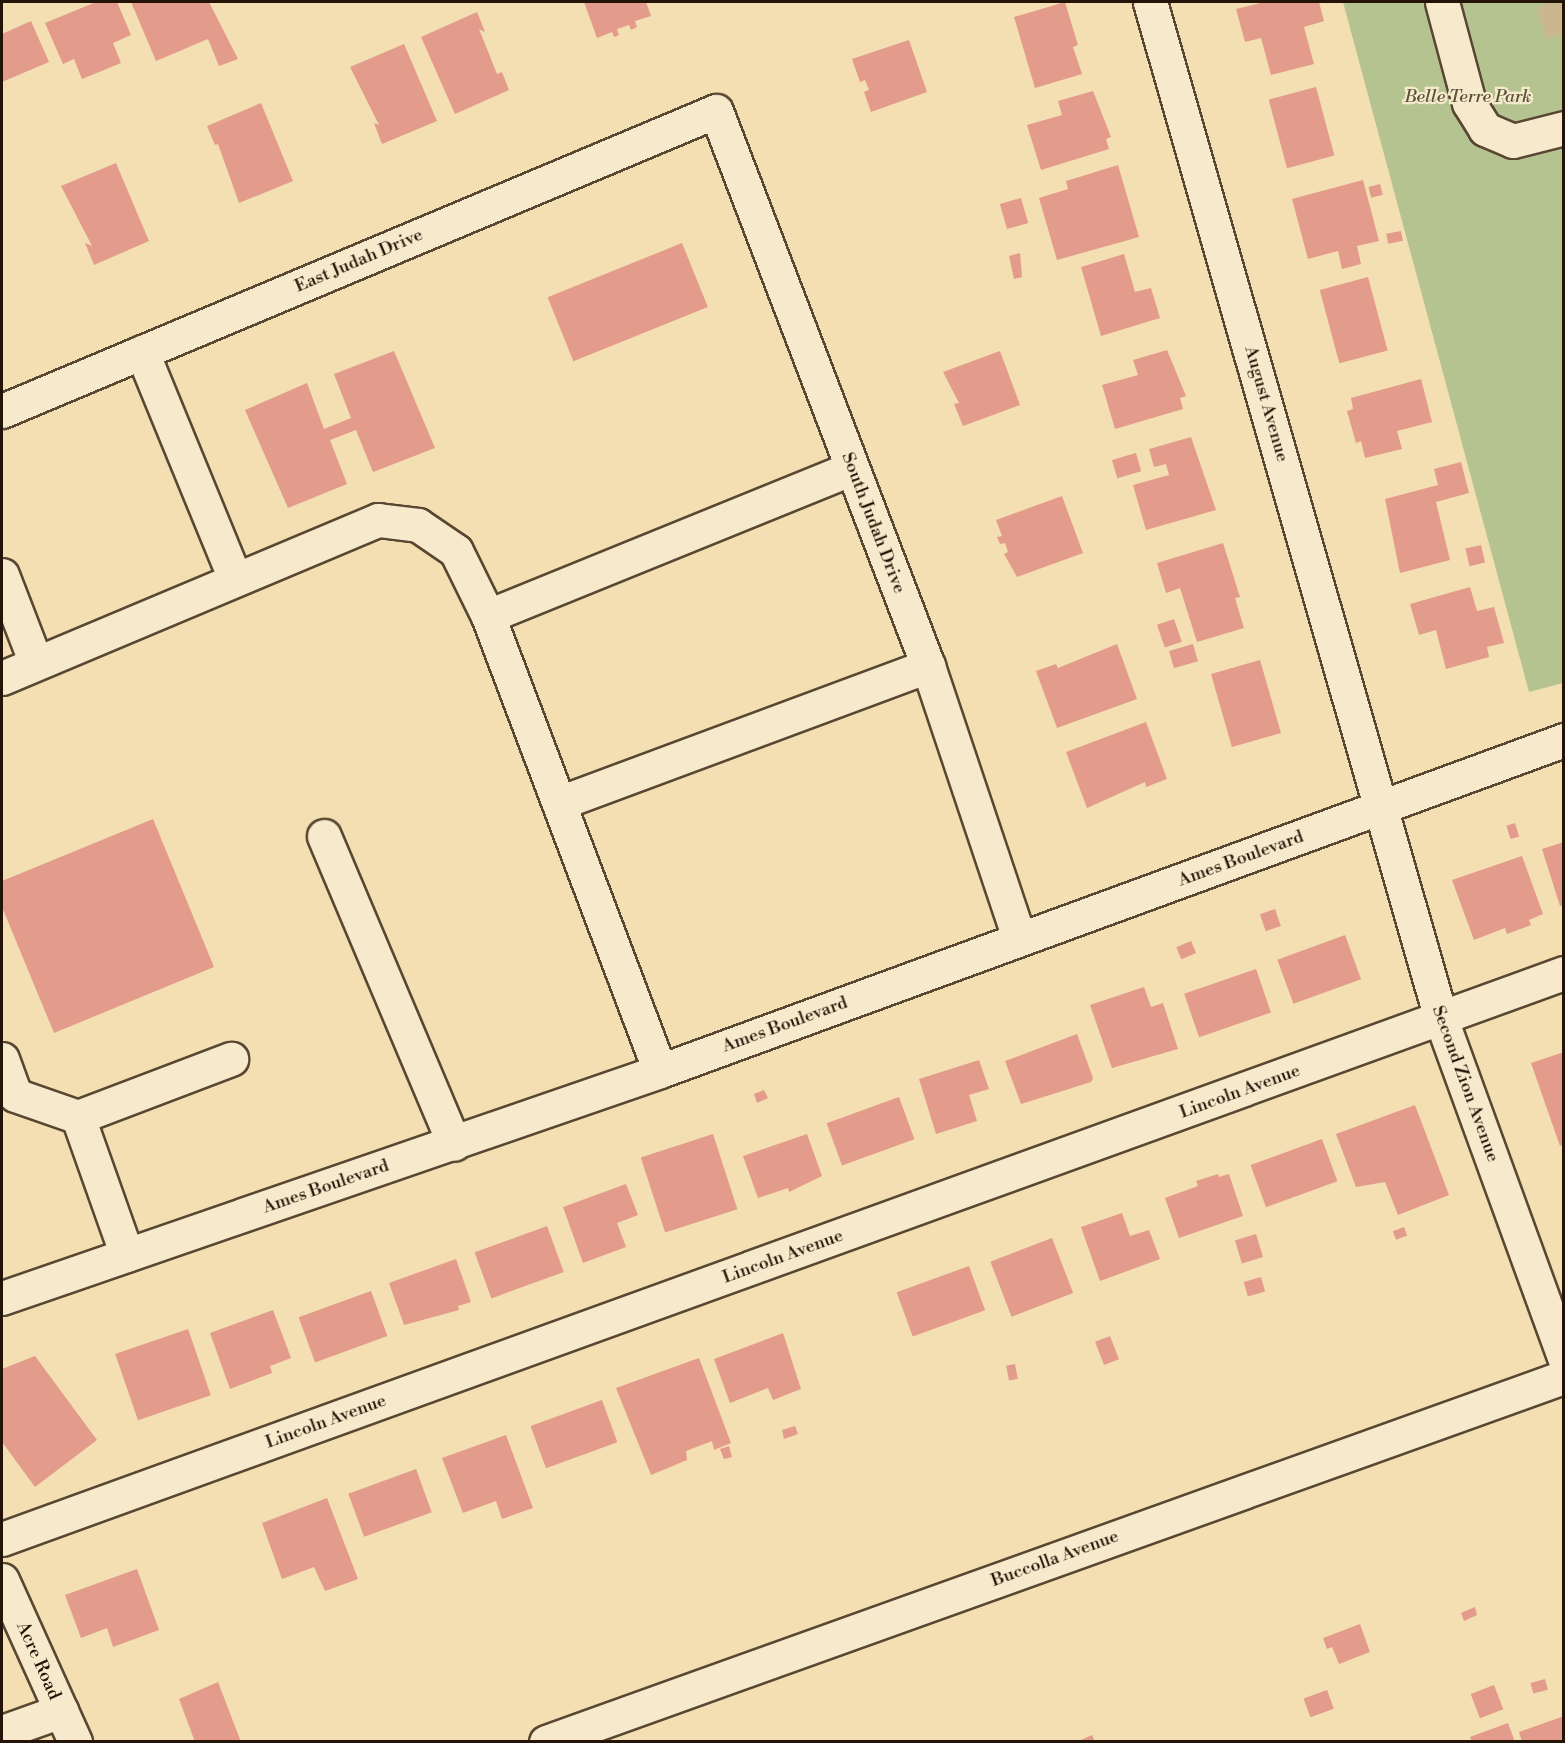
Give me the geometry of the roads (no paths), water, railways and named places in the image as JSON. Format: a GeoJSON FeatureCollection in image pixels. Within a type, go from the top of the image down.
{"type":"FeatureCollection","features":[{"type":"Feature","properties":{"kind":"street","name":"August Avenue"},"geometry":{"type":"LineString","coordinates":[[1149,2],[1382,806]]}},
{"type":"Feature","properties":{"kind":"street"},"geometry":{"type":"LineString","coordinates":[[1442,2],[1469,103],[1485,129],[1513,141],[1563,128]]}},
{"type":"Feature","properties":{"kind":"street","name":"East Judah Drive"},"geometry":{"type":"LineString","coordinates":[[2,411],[716,111]]}},
{"type":"Feature","properties":{"kind":"street","name":"South Judah Drive"},"geometry":{"type":"LineString","coordinates":[[716,111],[928,666],[1019,938]]}},
{"type":"Feature","properties":{"kind":"street"},"geometry":{"type":"LineString","coordinates":[[142,352],[235,579]]}},
{"type":"Feature","properties":{"kind":"street"},"geometry":{"type":"LineString","coordinates":[[488,616],[852,468]]}},
{"type":"Feature","properties":{"kind":"street"},"geometry":{"type":"LineString","coordinates":[[2,678],[378,520],[418,525],[456,551],[488,616],[660,1071]]}},
{"type":"Feature","properties":{"kind":"street"},"geometry":{"type":"LineString","coordinates":[[2,575],[36,663]]}},
{"type":"Feature","properties":{"kind":"street"},"geometry":{"type":"LineString","coordinates":[[559,803],[928,666]]}},
{"type":"Feature","properties":{"kind":"street","name":"Ames Boulevard"},"geometry":{"type":"LineString","coordinates":[[2,1298],[454,1144],[660,1071],[1563,740]]}},
{"type":"Feature","properties":{"kind":"street","name":"Second Zion Avenue"},"geometry":{"type":"LineString","coordinates":[[1382,806],[1441,1019],[1563,1357]]}},
{"type":"Feature","properties":{"kind":"street"},"geometry":{"type":"LineString","coordinates":[[324,836],[454,1144]]}},
{"type":"Feature","properties":{"kind":"street","name":"Lincoln Avenue"},"geometry":{"type":"LineString","coordinates":[[2,1539],[1563,973]]}},
{"type":"Feature","properties":{"kind":"street"},"geometry":{"type":"LineString","coordinates":[[2,1059],[15,1095],[78,1117],[231,1059]]}},
{"type":"Feature","properties":{"kind":"street"},"geometry":{"type":"LineString","coordinates":[[78,1117],[127,1255]]}},
{"type":"Feature","properties":{"kind":"street","name":"Buccolla Avenue"},"geometry":{"type":"LineString","coordinates":[[546,1742],[1563,1377]]}},
{"type":"Feature","properties":{"kind":"street","name":"Acre Road"},"geometry":{"type":"LineString","coordinates":[[2,1580],[75,1742]]}},
{"type":"Feature","properties":{"kind":"street"},"geometry":{"type":"LineString","coordinates":[[2,1732],[61,1711]]}},
{"type":"Feature","properties":{"kind":"tunnel"},"geometry":{"type":"LineString","coordinates":[[1552,2],[1564,41]]}},
{"type":"Feature","properties":{"kind":"park label","name":"Belle Terre Park"},"geometry":{"type":"Point","coordinates":[1468,97]}}]}
